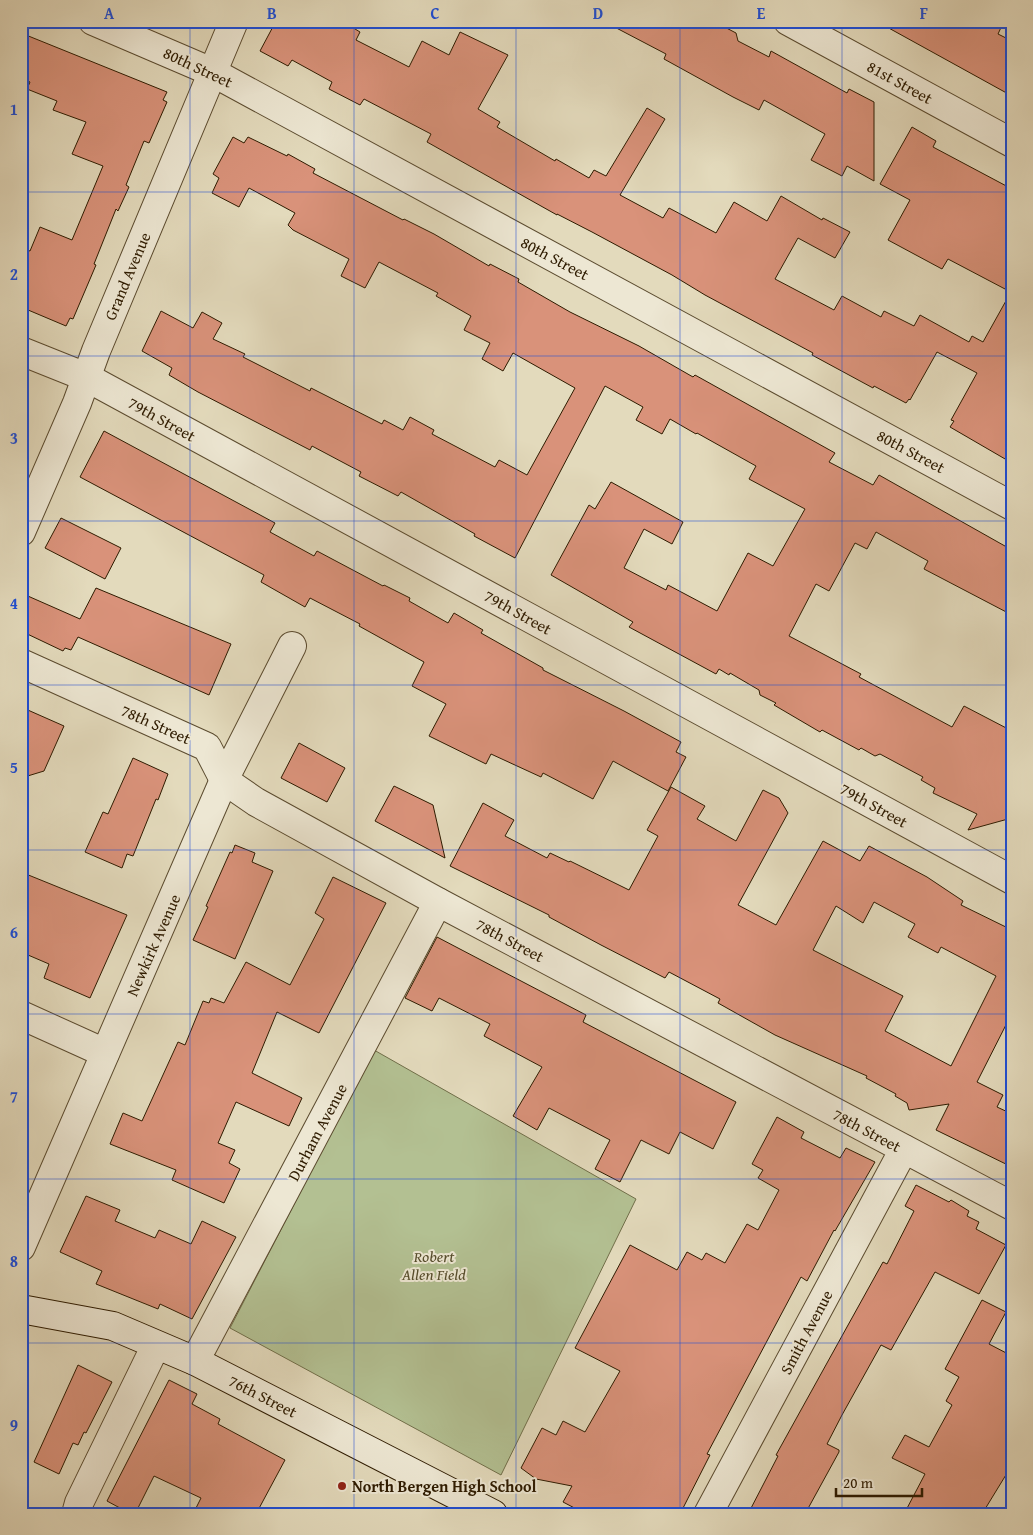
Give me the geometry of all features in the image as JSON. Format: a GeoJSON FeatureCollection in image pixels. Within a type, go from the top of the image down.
{"type":"FeatureCollection","features":[{"type":"Feature","properties":{"kind":"street","name":"80th Street"},"geometry":{"type":"LineString","coordinates":[[93,21],[212,72],[1012,506]]}},
{"type":"Feature","properties":{"kind":"street","name":"Grand Avenue"},"geometry":{"type":"LineString","coordinates":[[21,532],[77,403],[96,351],[234,21]]}},
{"type":"Feature","properties":{"kind":"street","name":"81st Street"},"geometry":{"type":"LineString","coordinates":[[788,21],[1012,143]]}},
{"type":"Feature","properties":{"kind":"street","name":"79th Street"},"geometry":{"type":"LineString","coordinates":[[21,351],[86,377],[1012,880]]}},
{"type":"Feature","properties":{"kind":"street","name":"Newkirk Avenue"},"geometry":{"type":"LineString","coordinates":[[21,1247],[224,780],[292,646]]}},
{"type":"Feature","properties":{"kind":"street","name":"78th Street"},"geometry":{"type":"LineString","coordinates":[[21,663],[207,747],[224,780],[256,802],[438,902],[1012,1206]]}},
{"type":"Feature","properties":{"kind":"street","name":"Durham Avenue"},"geometry":{"type":"LineString","coordinates":[[195,1362],[438,902]]}},
{"type":"Feature","properties":{"kind":"street"},"geometry":{"type":"LineString","coordinates":[[21,1015],[106,1053]]}},
{"type":"Feature","properties":{"kind":"street","name":"Smith Avenue"},"geometry":{"type":"LineString","coordinates":[[708,1514],[904,1149]]}},
{"type":"Feature","properties":{"kind":"street","name":"76th Street"},"geometry":{"type":"LineString","coordinates":[[21,1309],[113,1326],[195,1362],[493,1514]]}},
{"type":"Feature","properties":{"kind":"street"},"geometry":{"type":"LineString","coordinates":[[76,1514],[79,1503],[156,1345]]}},
{"type":"Feature","properties":{"kind":"green space","name":"Robert Allen Field"},"geometry":{"type":"Polygon","coordinates":[[[374,1050],[636,1199],[501,1475],[230,1328],[374,1050]]]}},
{"type":"Feature","properties":{"kind":"building"},"geometry":{"type":"Polygon","coordinates":[[[276,21],[342,21],[360,32],[356,40],[409,67],[422,41],[449,55],[460,32],[508,55],[478,109],[500,122],[497,127],[555,161],[556,159],[589,178],[594,170],[606,176],[647,108],[665,119],[620,195],[663,218],[669,208],[716,233],[734,202],[767,221],[781,196],[822,220],[823,218],[850,232],[835,258],[798,238],[775,279],[834,310],[842,296],[881,317],[884,311],[914,326],[920,315],[969,342],[972,336],[983,342],[1012,290],[1012,463],[950,427],[954,421],[951,420],[977,373],[937,352],[910,400],[906,403],[874,386],[873,388],[672,275],[557,215],[427,142],[431,134],[364,99],[360,105],[329,89],[332,82],[292,60],[288,66],[260,51],[276,21]]]}},
{"type":"Feature","properties":{"kind":"building"},"geometry":{"type":"Polygon","coordinates":[[[603,21],[713,21],[736,33],[738,41],[769,57],[771,51],[847,93],[849,89],[874,102],[874,181],[847,166],[842,176],[811,160],[825,134],[764,100],[759,110],[733,97],[664,59],[666,54],[603,21]]]}},
{"type":"Feature","properties":{"kind":"building"},"geometry":{"type":"Polygon","coordinates":[[[876,21],[1004,21],[998,34],[1012,41],[1012,96],[876,21]]]}},
{"type":"Feature","properties":{"kind":"building"},"geometry":{"type":"Polygon","coordinates":[[[21,33],[167,92],[163,100],[167,102],[149,143],[144,141],[126,185],[129,187],[118,211],[116,209],[94,264],[96,265],[73,319],[70,318],[66,326],[21,307],[21,248],[30,251],[40,227],[72,240],[103,166],[72,154],[86,122],[53,110],[57,101],[27,89],[30,82],[21,78],[21,33]]]}},
{"type":"Feature","properties":{"kind":"building"},"geometry":{"type":"Polygon","coordinates":[[[912,127],[936,141],[933,147],[1012,189],[1012,276],[1005,289],[948,259],[942,269],[888,240],[910,200],[880,184],[912,127]]]}},
{"type":"Feature","properties":{"kind":"building"},"geometry":{"type":"Polygon","coordinates":[[[233,137],[244,143],[248,137],[287,156],[288,154],[315,169],[313,173],[434,234],[489,266],[490,264],[519,279],[518,282],[570,312],[639,346],[693,377],[695,375],[835,453],[829,462],[873,485],[879,475],[1012,550],[1012,615],[924,569],[928,561],[876,532],[867,549],[855,543],[829,591],[816,584],[789,636],[861,674],[859,677],[952,727],[964,706],[1012,731],[1012,812],[1008,819],[968,830],[977,814],[933,793],[935,788],[921,780],[923,777],[880,754],[875,756],[861,748],[859,750],[822,730],[820,732],[774,705],[776,703],[760,695],[759,690],[730,673],[729,675],[719,669],[716,674],[629,627],[633,622],[551,575],[589,505],[595,509],[611,482],[683,522],[672,544],[644,529],[624,568],[666,590],[668,585],[717,611],[748,553],[773,566],[805,509],[749,479],[756,466],[697,433],[670,419],[662,434],[636,420],[643,407],[605,386],[515,558],[474,536],[475,534],[401,492],[398,496],[359,476],[361,472],[312,446],[310,450],[169,375],[172,368],[142,351],[161,311],[193,328],[202,312],[222,323],[213,339],[245,354],[243,357],[310,391],[311,388],[382,424],[384,420],[403,430],[410,417],[434,430],[432,434],[495,467],[499,460],[527,475],[575,388],[513,353],[503,371],[482,359],[490,343],[464,330],[471,316],[436,296],[438,293],[379,262],[365,288],[341,276],[349,259],[293,230],[288,225],[295,213],[249,188],[239,207],[212,193],[219,178],[213,174],[233,137]]]}},
{"type":"Feature","properties":{"kind":"building"},"geometry":{"type":"Polygon","coordinates":[[[104,431],[275,523],[270,532],[314,556],[317,551],[410,598],[409,601],[448,623],[454,613],[483,630],[481,633],[543,668],[543,670],[681,742],[676,752],[686,757],[668,791],[613,761],[593,799],[543,773],[541,777],[491,754],[486,764],[429,736],[446,704],[412,686],[424,662],[359,626],[360,624],[310,598],[305,607],[261,582],[264,575],[80,477],[104,431]]]}},
{"type":"Feature","properties":{"kind":"building"},"geometry":{"type":"Polygon","coordinates":[[[61,518],[121,548],[105,579],[45,548],[61,518]]]}},
{"type":"Feature","properties":{"kind":"building"},"geometry":{"type":"Polygon","coordinates":[[[96,588],[231,644],[209,695],[78,637],[71,650],[65,648],[63,651],[21,631],[21,593],[80,619],[96,588]]]}},
{"type":"Feature","properties":{"kind":"building"},"geometry":{"type":"Polygon","coordinates":[[[21,707],[64,726],[44,771],[21,778],[21,707]]]}},
{"type":"Feature","properties":{"kind":"building"},"geometry":{"type":"Polygon","coordinates":[[[299,743],[345,768],[327,802],[281,778],[299,743]]]}},
{"type":"Feature","properties":{"kind":"building"},"geometry":{"type":"Polygon","coordinates":[[[133,758],[168,774],[133,856],[127,854],[122,868],[85,852],[103,812],[108,814],[133,758]]]}},
{"type":"Feature","properties":{"kind":"building"},"geometry":{"type":"Polygon","coordinates":[[[394,786],[433,805],[445,858],[375,821],[394,786]]]}},
{"type":"Feature","properties":{"kind":"building"},"geometry":{"type":"Polygon","coordinates":[[[671,787],[705,806],[697,819],[736,841],[763,790],[779,798],[788,813],[738,905],[776,925],[823,841],[860,861],[869,846],[927,877],[963,901],[961,905],[1012,930],[1012,1013],[977,1082],[1003,1095],[997,1107],[1012,1114],[1012,1167],[936,1130],[949,1104],[909,1110],[907,1103],[895,1096],[896,1094],[866,1078],[867,1076],[775,1035],[718,1003],[720,999],[669,972],[665,978],[549,917],[549,915],[450,866],[483,803],[514,820],[505,836],[547,858],[550,853],[629,890],[658,836],[647,830],[671,787]],[[874,902],[863,923],[836,906],[813,950],[903,996],[885,1031],[951,1066],[996,976],[941,947],[938,953],[908,937],[915,924],[874,902]]]}},
{"type":"Feature","properties":{"kind":"building"},"geometry":{"type":"Polygon","coordinates":[[[235,845],[255,853],[252,862],[273,871],[235,959],[193,940],[208,907],[206,906],[230,852],[232,853],[235,845]]]}},
{"type":"Feature","properties":{"kind":"building"},"geometry":{"type":"Polygon","coordinates":[[[21,872],[127,915],[90,998],[44,978],[49,964],[21,952],[21,872]]]}},
{"type":"Feature","properties":{"kind":"building"},"geometry":{"type":"Polygon","coordinates":[[[333,877],[386,903],[319,1033],[277,1012],[252,1073],[302,1098],[289,1126],[236,1102],[218,1143],[235,1150],[229,1163],[240,1169],[224,1203],[172,1180],[176,1170],[110,1144],[123,1113],[142,1121],[178,1042],[185,1045],[203,1001],[209,1003],[211,998],[224,1003],[246,962],[290,985],[324,919],[315,913],[333,877]]]}},
{"type":"Feature","properties":{"kind":"building"},"geometry":{"type":"Polygon","coordinates":[[[437,937],[586,1015],[583,1022],[736,1102],[713,1149],[680,1132],[669,1154],[641,1140],[620,1182],[595,1169],[610,1140],[549,1108],[537,1130],[513,1116],[542,1067],[484,1036],[490,1024],[439,998],[432,1011],[405,998],[437,937]]]}},
{"type":"Feature","properties":{"kind":"building"},"geometry":{"type":"Polygon","coordinates":[[[777,1117],[804,1132],[801,1138],[840,1158],[846,1148],[875,1162],[834,1230],[807,1281],[801,1277],[707,1454],[710,1455],[680,1514],[586,1514],[563,1502],[572,1486],[536,1479],[521,1468],[542,1428],[556,1435],[563,1421],[585,1432],[620,1371],[575,1348],[630,1245],[677,1270],[687,1252],[702,1260],[706,1253],[725,1263],[747,1224],[758,1230],[779,1190],[758,1178],[763,1170],[752,1164],[777,1117]]]}},
{"type":"Feature","properties":{"kind":"building"},"geometry":{"type":"Polygon","coordinates":[[[916,1185],[949,1202],[951,1200],[969,1211],[967,1216],[979,1222],[976,1229],[1006,1245],[979,1294],[935,1272],[891,1350],[881,1345],[842,1415],[827,1444],[839,1450],[839,1452],[805,1514],[748,1514],[778,1456],[776,1455],[883,1262],[887,1264],[914,1211],[905,1206],[916,1185]]]}},
{"type":"Feature","properties":{"kind":"building"},"geometry":{"type":"Polygon","coordinates":[[[86,1196],[120,1210],[115,1221],[155,1238],[159,1230],[191,1244],[202,1221],[236,1237],[192,1319],[160,1304],[158,1309],[96,1284],[102,1271],[60,1252],[86,1196]]]}},
{"type":"Feature","properties":{"kind":"building"},"geometry":{"type":"Polygon","coordinates":[[[982,1300],[1006,1312],[989,1344],[1012,1356],[1012,1465],[982,1514],[904,1514],[925,1474],[892,1458],[905,1435],[929,1447],[952,1405],[946,1401],[959,1377],[945,1369],[982,1300]]]}},
{"type":"Feature","properties":{"kind":"building"},"geometry":{"type":"Polygon","coordinates":[[[78,1365],[112,1382],[86,1433],[84,1432],[78,1445],[73,1443],[59,1474],[34,1462],[78,1365]]]}},
{"type":"Feature","properties":{"kind":"building"},"geometry":{"type":"Polygon","coordinates":[[[169,1380],[197,1394],[192,1404],[220,1419],[218,1424],[285,1460],[256,1514],[193,1514],[201,1498],[154,1476],[135,1514],[131,1514],[107,1501],[169,1380]]]}},
{"type":"Feature","properties":{"kind":"place","name":"North Bergen High School"},"geometry":{"type":"Point","coordinates":[342,1486]}}]}
